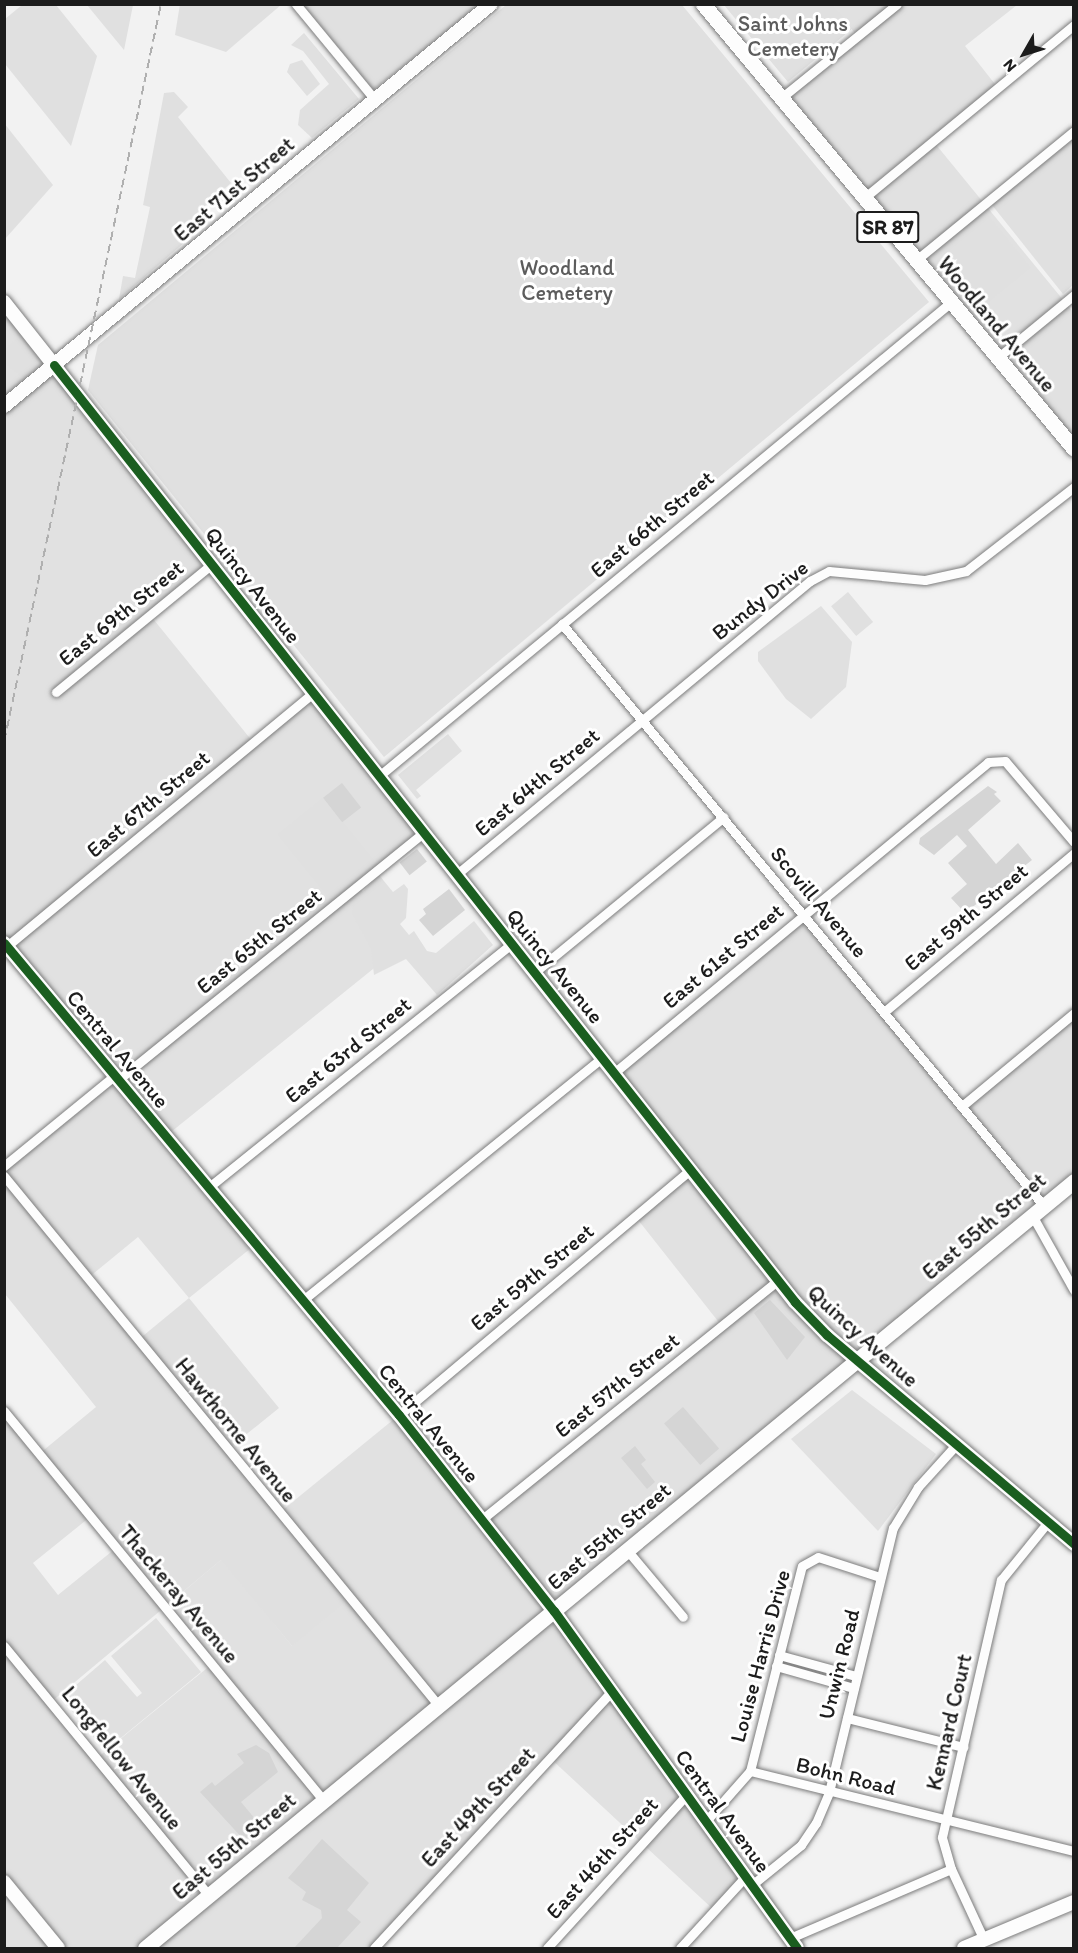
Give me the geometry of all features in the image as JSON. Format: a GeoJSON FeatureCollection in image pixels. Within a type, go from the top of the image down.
{"type":"FeatureCollection","features":[{"type":"Feature","properties":{"kind":"main road","name":"Woodland Avenue"},"geometry":{"type":"LineString","coordinates":[[703,4],[1074,449]]}},
{"type":"Feature","properties":{"kind":"main road","name":"East 55th Street"},"geometry":{"type":"LineString","coordinates":[[146,1948],[1074,1181]]}},
{"type":"Feature","properties":{"kind":"street"},"geometry":{"type":"LineString","coordinates":[[296,4],[375,100]]}},
{"type":"Feature","properties":{"kind":"street","name":"East 71st Street"},"geometry":{"type":"LineString","coordinates":[[4,405],[491,4]]}},
{"type":"Feature","properties":{"kind":"street"},"geometry":{"type":"LineString","coordinates":[[781,98],[897,4]]}},
{"type":"Feature","properties":{"kind":"street"},"geometry":{"type":"LineString","coordinates":[[864,198],[1074,25]]}},
{"type":"Feature","properties":{"kind":"street"},"geometry":{"type":"LineString","coordinates":[[915,261],[1074,131]]}},
{"type":"Feature","properties":{"kind":"street"},"geometry":{"type":"LineString","coordinates":[[996,358],[1074,295]]}},
{"type":"Feature","properties":{"kind":"street","name":"Quincy Avenue"},"geometry":{"type":"LineString","coordinates":[[4,302],[810,1319],[1074,1544]]}},
{"type":"Feature","properties":{"kind":"street","name":"East 66th Street"},"geometry":{"type":"LineString","coordinates":[[379,776],[950,303]]}},
{"type":"Feature","properties":{"kind":"street","name":"Bundy Drive"},"geometry":{"type":"LineString","coordinates":[[642,720],[810,582],[829,571],[925,580],[966,571],[1074,487]]}},
{"type":"Feature","properties":{"kind":"street","name":"East 69th Street"},"geometry":{"type":"LineString","coordinates":[[56,692],[212,564]]}},
{"type":"Feature","properties":{"kind":"street","name":"Scovill Avenue"},"geometry":{"type":"LineString","coordinates":[[562,624],[962,1106],[1038,1210],[1074,1290]]}},
{"type":"Feature","properties":{"kind":"street","name":"East 67th Street"},"geometry":{"type":"LineString","coordinates":[[6,944],[314,693]]}},
{"type":"Feature","properties":{"kind":"street","name":"East 64th Street"},"geometry":{"type":"LineString","coordinates":[[457,874],[642,720]]}},
{"type":"Feature","properties":{"kind":"street","name":"East 61st Street"},"geometry":{"type":"LineString","coordinates":[[615,1072],[997,759],[1005,761],[1074,842]]}},
{"type":"Feature","properties":{"kind":"street"},"geometry":{"type":"LineString","coordinates":[[535,972],[724,817]]}},
{"type":"Feature","properties":{"kind":"street","name":"East 65th Street"},"geometry":{"type":"LineString","coordinates":[[4,1166],[424,832]]}},
{"type":"Feature","properties":{"kind":"street","name":"East 59th Street"},"geometry":{"type":"LineString","coordinates":[[884,1012],[1074,853]]}},
{"type":"Feature","properties":{"kind":"street","name":"East 63rd Street"},"geometry":{"type":"LineString","coordinates":[[209,1187],[512,943]]}},
{"type":"Feature","properties":{"kind":"street","name":"Central Avenue"},"geometry":{"type":"LineString","coordinates":[[6,944],[399,1415],[554,1611],[794,1943]]}},
{"type":"Feature","properties":{"kind":"street"},"geometry":{"type":"LineString","coordinates":[[962,1106],[1074,1013]]}},
{"type":"Feature","properties":{"kind":"street"},"geometry":{"type":"LineString","coordinates":[[303,1300],[603,1057]]}},
{"type":"Feature","properties":{"kind":"street","name":"East 59th Street"},"geometry":{"type":"LineString","coordinates":[[399,1415],[691,1169]]}},
{"type":"Feature","properties":{"kind":"street","name":"Hawthorne Avenue"},"geometry":{"type":"LineString","coordinates":[[4,1176],[439,1706]]}},
{"type":"Feature","properties":{"kind":"street","name":"East 57th Street"},"geometry":{"type":"LineString","coordinates":[[481,1520],[778,1280]]}},
{"type":"Feature","properties":{"kind":"street","name":"Thackeray Avenue"},"geometry":{"type":"LineString","coordinates":[[4,1411],[324,1801]]}},
{"type":"Feature","properties":{"kind":"street","name":"Unwin Road"},"geometry":{"type":"LineString","coordinates":[[680,1948],[750,1880],[801,1845],[829,1792],[893,1528],[904,1508],[956,1445]]}},
{"type":"Feature","properties":{"kind":"street","name":"Kennard Court"},"geometry":{"type":"LineString","coordinates":[[984,1940],[951,1869],[942,1837],[1000,1580],[1048,1522]]}},
{"type":"Feature","properties":{"kind":"street"},"geometry":{"type":"LineString","coordinates":[[627,1550],[683,1617]]}},
{"type":"Feature","properties":{"kind":"street","name":"Louise Harris Drive"},"geometry":{"type":"LineString","coordinates":[[706,1821],[750,1771],[800,1571],[808,1561],[818,1557],[880,1577]]}},
{"type":"Feature","properties":{"kind":"street","name":"Longfellow Avenue"},"geometry":{"type":"LineString","coordinates":[[4,1646],[209,1896]]}},
{"type":"Feature","properties":{"kind":"street"},"geometry":{"type":"LineString","coordinates":[[778,1655],[856,1676]]}},
{"type":"Feature","properties":{"kind":"street"},"geometry":{"type":"LineString","coordinates":[[776,1666],[854,1688]]}},
{"type":"Feature","properties":{"kind":"street","name":"East 49th Street"},"geometry":{"type":"LineString","coordinates":[[374,1948],[611,1692]]}},
{"type":"Feature","properties":{"kind":"street"},"geometry":{"type":"LineString","coordinates":[[846,1718],[963,1746]]}},
{"type":"Feature","properties":{"kind":"street","name":"Bohn Road"},"geometry":{"type":"LineString","coordinates":[[750,1771],[1074,1851]]}},
{"type":"Feature","properties":{"kind":"street","name":"East 46th Street"},"geometry":{"type":"LineString","coordinates":[[547,1948],[687,1794]]}},
{"type":"Feature","properties":{"kind":"street"},"geometry":{"type":"LineString","coordinates":[[794,1943],[951,1869]]}},
{"type":"Feature","properties":{"kind":"street"},"geometry":{"type":"LineString","coordinates":[[4,1882],[58,1948]]}},
{"type":"Feature","properties":{"kind":"street"},"geometry":{"type":"LineString","coordinates":[[964,1948],[1074,1902]]}},
{"type":"Feature","properties":{"kind":"shaded area"},"geometry":{"type":"Polygon","coordinates":[[[833,5],[1017,5],[965,46],[998,88],[933,141],[1073,312],[1073,449],[781,98],[857,36],[833,5]]]}},
{"type":"Feature","properties":{"kind":"shaded area"},"geometry":{"type":"Polygon","coordinates":[[[4,302],[212,564],[150,615],[253,742],[313,693],[424,832],[358,886],[404,944],[166,1136],[256,1244],[189,1298],[138,1237],[88,1278],[5,1176],[5,1166],[114,1076],[5,943],[4,302]]]}},
{"type":"Feature","properties":{"kind":"shaded area"},"geometry":{"type":"Polygon","coordinates":[[[805,914],[962,1106],[1073,1013],[1073,1181],[554,1611],[746,1876],[715,1911],[550,1758],[374,1948],[5,1948],[4,1646],[97,1758],[212,1664],[165,1607],[222,1559],[292,1646],[279,1513],[399,1415],[482,1519],[721,1325],[635,1216],[690,1169],[615,1072],[805,914]]]}},
{"type":"Feature","properties":{"kind":"shaded area"},"geometry":{"type":"Polygon","coordinates":[[[852,1390],[936,1454],[878,1531],[791,1439],[852,1390]]]}},
{"type":"Feature","properties":{"kind":"green space"},"geometry":{"type":"Polygon","coordinates":[[[180,4],[281,5],[226,52],[175,35],[180,4]]]}},
{"type":"Feature","properties":{"kind":"green space"},"geometry":{"type":"Polygon","coordinates":[[[22,5],[56,5],[97,56],[71,146],[5,64],[5,19],[22,5]]]}},
{"type":"Feature","properties":{"kind":"green space"},"geometry":{"type":"Polygon","coordinates":[[[87,5],[133,5],[124,50],[87,5]]]}},
{"type":"Feature","properties":{"kind":"green space"},"geometry":{"type":"Polygon","coordinates":[[[303,5],[481,5],[373,90],[303,5]]]}},
{"type":"Feature","properties":{"kind":"green space","name":"Woodland Cemetery"},"geometry":{"type":"Polygon","coordinates":[[[506,5],[682,5],[929,302],[384,757],[88,390],[98,345],[506,5]]]}},
{"type":"Feature","properties":{"kind":"green space","name":"Saint Johns Cemetery"},"geometry":{"type":"Polygon","coordinates":[[[724,5],[833,5],[853,28],[788,82],[724,5]]]}},
{"type":"Feature","properties":{"kind":"green space"},"geometry":{"type":"Polygon","coordinates":[[[304,33],[359,99],[312,138],[298,125],[300,110],[329,84],[303,51],[291,45],[304,33]]]}},
{"type":"Feature","properties":{"kind":"green space"},"geometry":{"type":"Polygon","coordinates":[[[302,60],[320,84],[307,96],[287,72],[290,64],[302,60]]]}},
{"type":"Feature","properties":{"kind":"green space"},"geometry":{"type":"Polygon","coordinates":[[[174,92],[188,107],[178,117],[231,183],[193,217],[200,229],[119,299],[123,276],[135,278],[150,207],[143,205],[164,93],[174,92]]]}},
{"type":"Feature","properties":{"kind":"green space"},"geometry":{"type":"Polygon","coordinates":[[[4,123],[53,185],[5,239],[4,239],[4,123]]]}},
{"type":"Feature","properties":{"kind":"green space"},"geometry":{"type":"Polygon","coordinates":[[[1073,139],[1073,285],[1063,294],[992,205],[1073,139]]]}},
{"type":"Feature","properties":{"kind":"green space"},"geometry":{"type":"Polygon","coordinates":[[[985,211],[1031,268],[977,312],[931,255],[985,211]]]}},
{"type":"Feature","properties":{"kind":"green space"},"geometry":{"type":"Polygon","coordinates":[[[17,338],[39,365],[23,378],[5,364],[5,349],[17,338]]]}},
{"type":"Feature","properties":{"kind":"green space"},"geometry":{"type":"Polygon","coordinates":[[[848,592],[873,622],[856,636],[831,606],[848,592]]]}},
{"type":"Feature","properties":{"kind":"green space"},"geometry":{"type":"Polygon","coordinates":[[[821,606],[852,642],[846,687],[811,719],[786,699],[758,661],[758,652],[821,606]]]}},
{"type":"Feature","properties":{"kind":"green space"},"geometry":{"type":"Polygon","coordinates":[[[448,734],[462,751],[416,790],[421,796],[417,799],[398,775],[448,734]]]}},
{"type":"Feature","properties":{"kind":"green space"},"geometry":{"type":"Polygon","coordinates":[[[323,798],[374,861],[329,897],[278,835],[323,798]]]}},
{"type":"Feature","properties":{"kind":"green space"},"geometry":{"type":"Polygon","coordinates":[[[379,875],[393,892],[404,884],[408,889],[406,918],[400,924],[409,935],[414,931],[427,951],[436,953],[474,921],[493,945],[437,995],[406,959],[374,975],[371,949],[352,914],[353,902],[379,875]]]}},
{"type":"Feature","properties":{"kind":"green space"},"geometry":{"type":"Polygon","coordinates":[[[5,1176],[138,1340],[189,1298],[279,1408],[227,1450],[350,1598],[292,1646],[221,1560],[51,1702],[5,1646],[4,1411],[39,1454],[96,1407],[5,1294],[5,1176]],[[90,1517],[33,1563],[58,1595],[116,1548],[90,1517]]]}},
{"type":"Feature","properties":{"kind":"green space"},"geometry":{"type":"Polygon","coordinates":[[[156,1618],[201,1672],[105,1751],[61,1698],[105,1660],[137,1697],[142,1693],[111,1656],[156,1618]]]}},
{"type":"Feature","properties":{"kind":"building"},"geometry":{"type":"Polygon","coordinates":[[[342,783],[361,807],[342,822],[323,798],[342,783]]]}},
{"type":"Feature","properties":{"kind":"building"},"geometry":{"type":"Polygon","coordinates":[[[988,786],[997,792],[994,794],[1001,801],[968,830],[996,864],[1018,843],[1032,860],[965,913],[951,898],[967,884],[948,863],[967,846],[957,835],[934,855],[919,844],[920,838],[988,786]]]}},
{"type":"Feature","properties":{"kind":"building"},"geometry":{"type":"Polygon","coordinates":[[[417,849],[427,862],[410,875],[400,863],[417,849]]]}},
{"type":"Feature","properties":{"kind":"building"},"geometry":{"type":"Polygon","coordinates":[[[449,889],[465,910],[433,936],[419,920],[426,914],[423,909],[449,889]]]}},
{"type":"Feature","properties":{"kind":"building"},"geometry":{"type":"Polygon","coordinates":[[[770,1300],[805,1337],[787,1360],[754,1313],[770,1300]]]}},
{"type":"Feature","properties":{"kind":"building"},"geometry":{"type":"Polygon","coordinates":[[[683,1407],[719,1449],[700,1465],[664,1423],[683,1407]]]}},
{"type":"Feature","properties":{"kind":"building"},"geometry":{"type":"Polygon","coordinates":[[[635,1446],[646,1460],[641,1464],[655,1482],[647,1489],[621,1458],[635,1446]]]}},
{"type":"Feature","properties":{"kind":"building"},"geometry":{"type":"Polygon","coordinates":[[[256,1745],[269,1753],[278,1772],[241,1802],[261,1826],[244,1840],[200,1792],[212,1782],[215,1786],[244,1763],[237,1754],[256,1745]]]}},
{"type":"Feature","properties":{"kind":"building"},"geometry":{"type":"Polygon","coordinates":[[[322,1839],[369,1883],[347,1910],[361,1922],[337,1948],[294,1948],[322,1918],[321,1910],[302,1900],[306,1892],[288,1878],[322,1839]]]}},
{"type":"Feature","properties":{"kind":"railway"},"geometry":{"type":"LineString","coordinates":[[4,742],[161,4]]}},
{"type":"Feature","properties":{"kind":"cycle path"},"geometry":{"type":"LineString","coordinates":[[54,365],[795,1302],[827,1335],[1074,1544]]}},
{"type":"Feature","properties":{"kind":"cycle path"},"geometry":{"type":"LineString","coordinates":[[4,943],[399,1415],[554,1611],[797,1948]]}}]}
